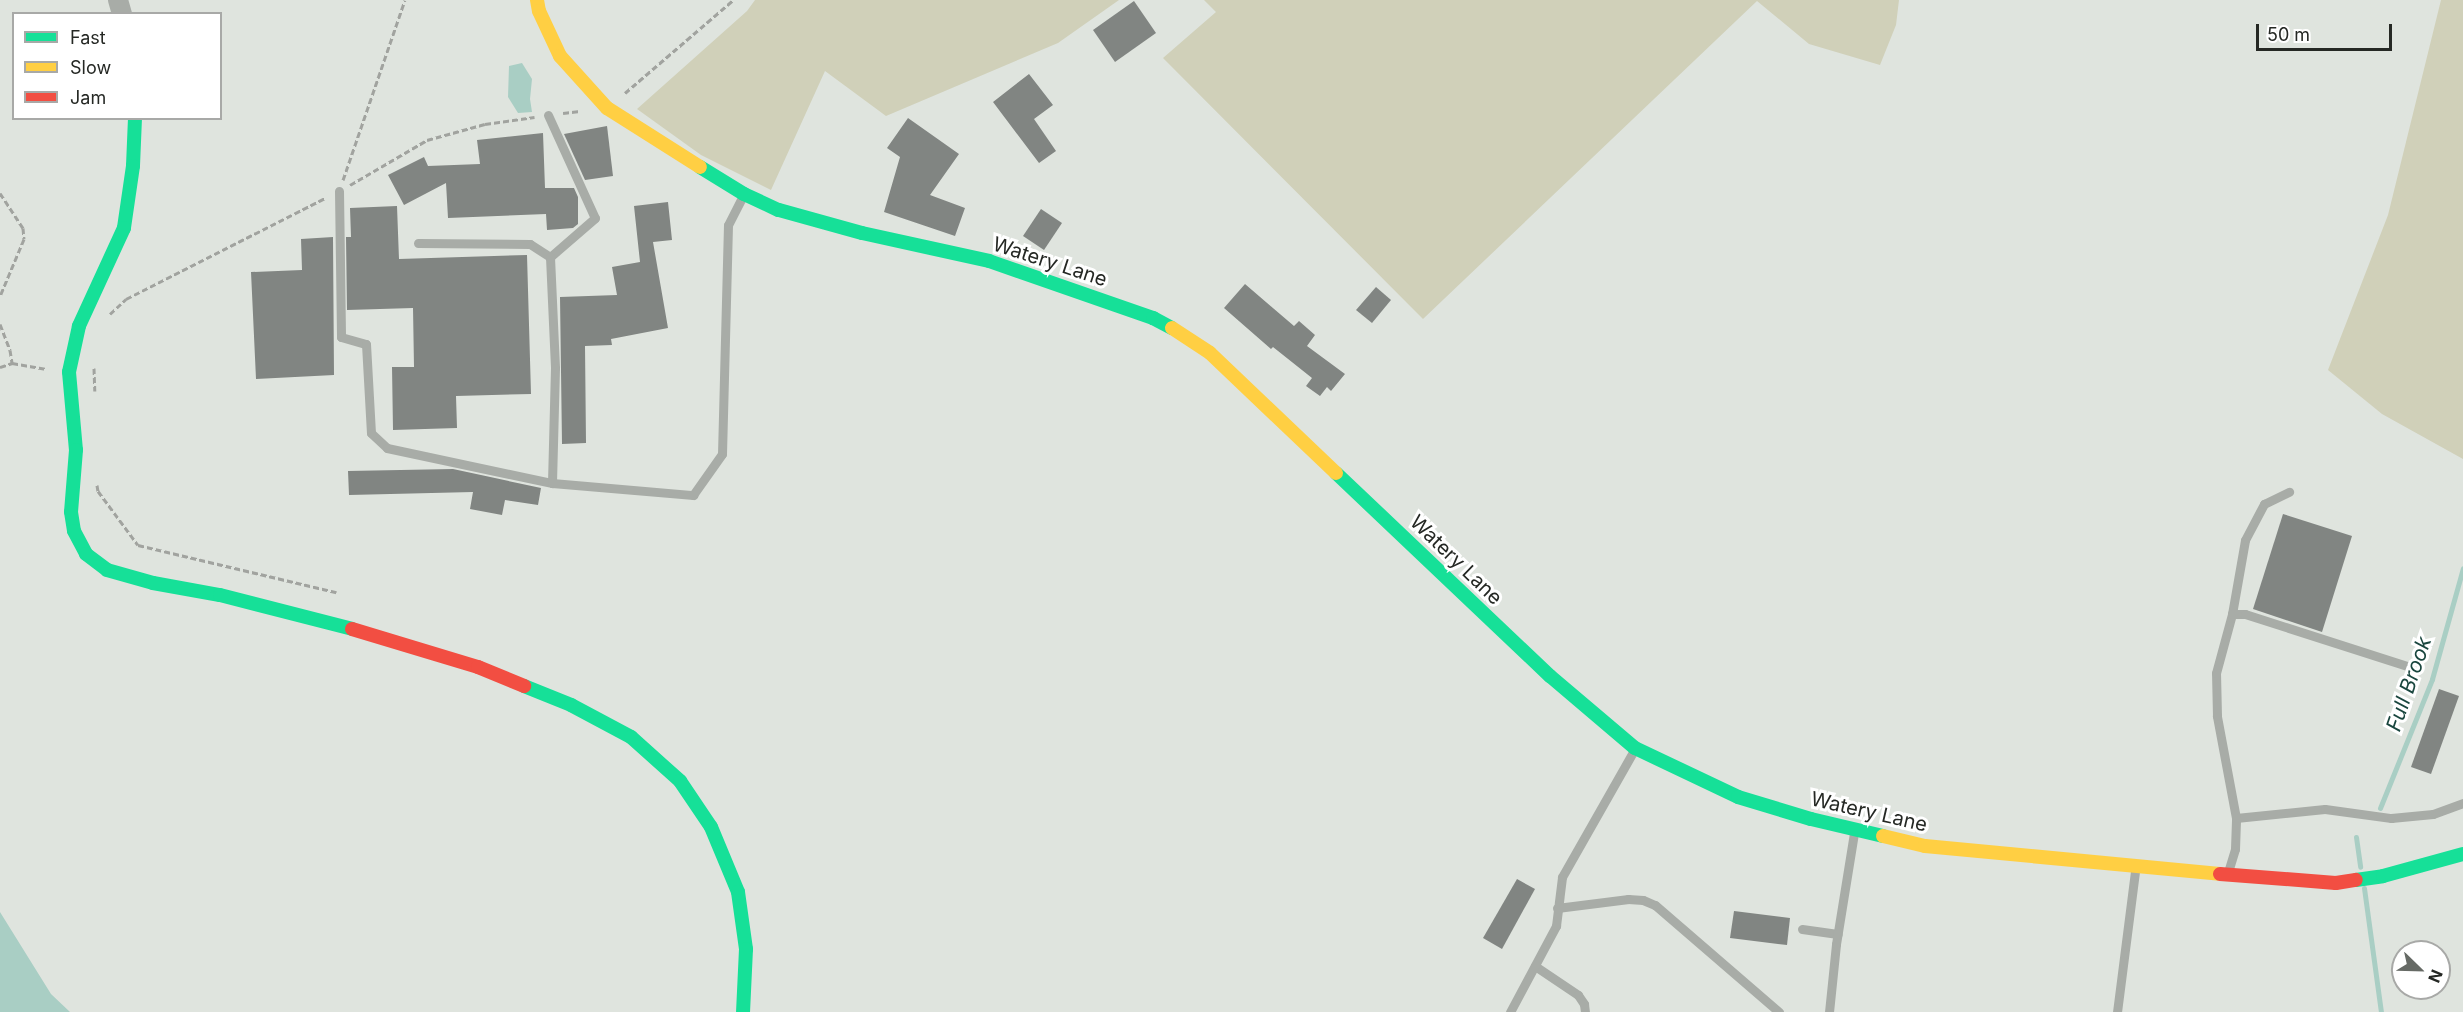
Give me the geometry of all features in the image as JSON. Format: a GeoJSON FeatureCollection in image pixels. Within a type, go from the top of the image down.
{"type":"FeatureCollection","features":[{"type":"Feature","properties":{"kind":"street","name":"Watery Lane"},"geometry":{"type":"LineString","coordinates":[[537,0],[539,11],[560,56],[587,90],[607,108],[744,194],[779,210],[862,233],[989,261],[1153,318],[1179,332],[1210,353],[1550,676],[1635,748],[1738,797],[1925,846],[2227,877],[2336,883],[2383,876],[2463,854]]}},
{"type":"Feature","properties":{"kind":"street"},"geometry":{"type":"LineString","coordinates":[[135,120],[133,166],[124,228],[79,326],[69,372],[70,411],[76,450],[71,512],[74,531],[86,554],[107,570],[153,584],[220,595],[314,618],[478,667],[572,705],[631,737],[680,781],[711,827],[738,892],[746,950],[742,1012]]}},
{"type":"Feature","properties":{"kind":"lane"},"geometry":{"type":"LineString","coordinates":[[548,115],[595,218],[550,257]]}},
{"type":"Feature","properties":{"kind":"lane"},"geometry":{"type":"LineString","coordinates":[[339,191],[341,337],[366,344],[371,433],[387,448],[552,483],[693,495],[722,454],[728,225],[744,194]]}},
{"type":"Feature","properties":{"kind":"lane"},"geometry":{"type":"LineString","coordinates":[[418,243],[530,244],[550,257]]}},
{"type":"Feature","properties":{"kind":"lane"},"geometry":{"type":"LineString","coordinates":[[550,257],[555,368],[552,483]]}},
{"type":"Feature","properties":{"kind":"lane"},"geometry":{"type":"LineString","coordinates":[[2227,877],[2235,849],[2236,818],[2217,716],[2216,674],[2232,614],[2245,540],[2264,504],[2289,492]]}},
{"type":"Feature","properties":{"kind":"lane"},"geometry":{"type":"LineString","coordinates":[[2232,614],[2246,614],[2413,668]]}},
{"type":"Feature","properties":{"kind":"lane"},"geometry":{"type":"LineString","coordinates":[[1510,1012],[1550,942],[1556,926],[1562,877],[1635,748]]}},
{"type":"Feature","properties":{"kind":"lane"},"geometry":{"type":"LineString","coordinates":[[2236,818],[2325,809],[2391,818],[2433,814],[2463,803]]}},
{"type":"Feature","properties":{"kind":"lane"},"geometry":{"type":"LineString","coordinates":[[1829,1012],[1838,934],[1855,829]]}},
{"type":"Feature","properties":{"kind":"lane"},"geometry":{"type":"LineString","coordinates":[[2117,1012],[2135,868]]}},
{"type":"Feature","properties":{"kind":"lane"},"geometry":{"type":"LineString","coordinates":[[1557,908],[1628,899],[1643,900],[1655,905],[1779,1012]]}},
{"type":"Feature","properties":{"kind":"lane"},"geometry":{"type":"LineString","coordinates":[[1802,929],[1838,934]]}},
{"type":"Feature","properties":{"kind":"lane"},"geometry":{"type":"LineString","coordinates":[[1535,966],[1578,994],[1584,1004],[1585,1012]]}},
{"type":"Feature","properties":{"kind":"path"},"geometry":{"type":"LineString","coordinates":[[339,191],[405,0]]}},
{"type":"Feature","properties":{"kind":"path"},"geometry":{"type":"LineString","coordinates":[[102,322],[126,299],[339,191],[427,140],[485,123],[607,108],[733,0]]}},
{"type":"Feature","properties":{"kind":"path"},"geometry":{"type":"LineString","coordinates":[[0,193],[23,228],[24,239],[0,296]]}},
{"type":"Feature","properties":{"kind":"path"},"geometry":{"type":"LineString","coordinates":[[0,324],[10,350],[12,363]]}},
{"type":"Feature","properties":{"kind":"path"},"geometry":{"type":"LineString","coordinates":[[0,367],[12,363],[69,372]]}},
{"type":"Feature","properties":{"kind":"path"},"geometry":{"type":"LineString","coordinates":[[94,367],[95,401]]}},
{"type":"Feature","properties":{"kind":"path"},"geometry":{"type":"LineString","coordinates":[[97,480],[98,491],[138,545],[336,592]]}},
{"type":"Feature","properties":{"kind":"green space"},"geometry":{"type":"Polygon","coordinates":[[[755,0],[1119,0],[1058,43],[886,116],[825,71],[771,190],[701,155],[637,109],[747,11],[755,0]]]}},
{"type":"Feature","properties":{"kind":"green space"},"geometry":{"type":"Polygon","coordinates":[[[1204,0],[1899,0],[1896,25],[1880,65],[1809,44],[1757,1],[1423,319],[1163,58],[1216,12],[1204,0]]]}},
{"type":"Feature","properties":{"kind":"green space"},"geometry":{"type":"Polygon","coordinates":[[[2441,0],[2463,0],[2463,459],[2382,414],[2328,370],[2388,215],[2441,0]]]}},
{"type":"Feature","properties":{"kind":"water"},"geometry":{"type":"Polygon","coordinates":[[[522,63],[532,79],[530,99],[532,112],[518,113],[508,97],[509,66],[522,63]]]}},
{"type":"Feature","properties":{"kind":"water"},"geometry":{"type":"Polygon","coordinates":[[[0,912],[51,994],[70,1012],[0,1012],[0,912]]]}},
{"type":"Feature","properties":{"kind":"building"},"geometry":{"type":"Polygon","coordinates":[[[1134,1],[1156,33],[1115,62],[1093,30],[1134,1]]]}},
{"type":"Feature","properties":{"kind":"building"},"geometry":{"type":"Polygon","coordinates":[[[1029,74],[1053,105],[1034,119],[1056,151],[1039,163],[993,102],[1029,74]]]}},
{"type":"Feature","properties":{"kind":"building"},"geometry":{"type":"Polygon","coordinates":[[[908,118],[959,154],[930,195],[965,208],[955,236],[884,212],[900,157],[887,148],[908,118]]]}},
{"type":"Feature","properties":{"kind":"building"},"geometry":{"type":"Polygon","coordinates":[[[607,126],[613,176],[585,180],[564,134],[607,126]]]}},
{"type":"Feature","properties":{"kind":"building"},"geometry":{"type":"Polygon","coordinates":[[[543,133],[545,188],[574,188],[578,197],[578,224],[573,228],[547,230],[546,214],[448,218],[446,183],[404,205],[388,175],[424,157],[428,166],[480,164],[477,140],[543,133]]]}},
{"type":"Feature","properties":{"kind":"building"},"geometry":{"type":"Polygon","coordinates":[[[668,202],[672,240],[653,242],[668,328],[611,339],[612,345],[585,346],[586,443],[562,444],[560,297],[617,295],[612,267],[640,262],[634,206],[668,202]]]}},
{"type":"Feature","properties":{"kind":"building"},"geometry":{"type":"Polygon","coordinates":[[[397,206],[399,259],[527,255],[531,394],[456,396],[457,428],[393,430],[392,367],[414,367],[413,308],[347,310],[346,237],[351,237],[350,208],[397,206]]]}},
{"type":"Feature","properties":{"kind":"building"},"geometry":{"type":"Polygon","coordinates":[[[1041,209],[1062,223],[1044,250],[1023,236],[1041,209]]]}},
{"type":"Feature","properties":{"kind":"building"},"geometry":{"type":"Polygon","coordinates":[[[333,237],[334,375],[256,379],[251,272],[302,270],[301,239],[333,237]]]}},
{"type":"Feature","properties":{"kind":"building"},"geometry":{"type":"Polygon","coordinates":[[[1245,284],[1294,326],[1299,321],[1315,335],[1307,346],[1345,374],[1331,391],[1327,387],[1320,396],[1306,386],[1312,378],[1273,347],[1271,349],[1224,308],[1245,284]]]}},
{"type":"Feature","properties":{"kind":"building"},"geometry":{"type":"Polygon","coordinates":[[[1376,287],[1391,300],[1372,323],[1356,310],[1376,287]]]}},
{"type":"Feature","properties":{"kind":"building"},"geometry":{"type":"Polygon","coordinates":[[[453,469],[541,488],[538,505],[505,500],[502,515],[470,509],[473,492],[349,495],[348,471],[453,469]]]}},
{"type":"Feature","properties":{"kind":"building"},"geometry":{"type":"Polygon","coordinates":[[[2283,514],[2352,536],[2322,632],[2253,609],[2283,514]]]}},
{"type":"Feature","properties":{"kind":"building"},"geometry":{"type":"Polygon","coordinates":[[[2439,689],[2459,696],[2431,774],[2411,767],[2439,689]]]}},
{"type":"Feature","properties":{"kind":"building"},"geometry":{"type":"Polygon","coordinates":[[[1517,879],[1535,889],[1502,949],[1483,938],[1517,879]]]}},
{"type":"Feature","properties":{"kind":"building"},"geometry":{"type":"Polygon","coordinates":[[[1734,911],[1790,918],[1787,945],[1730,938],[1734,911]]]}},
{"type":"Feature","properties":{"kind":"waterway","name":"Full Brook"},"geometry":{"type":"LineString","coordinates":[[2380,808],[2432,679],[2463,568]]}},
{"type":"Feature","properties":{"kind":"waterway","name":"Full Brook"},"geometry":{"type":"LineString","coordinates":[[2356,837],[2360,867]]}},
{"type":"Feature","properties":{"kind":"waterway","name":"Full Brook"},"geometry":{"type":"LineString","coordinates":[[2364,888],[2381,1012]]}},
{"type":"Feature","properties":{"kind":"traffic: fast"},"geometry":{"type":"LineString","coordinates":[[135,120],[133,166],[124,228],[79,326],[69,372],[76,450],[71,512],[74,531],[86,554],[107,570],[153,583],[220,595],[352,629]]}},
{"type":"Feature","properties":{"kind":"traffic: fast"},"geometry":{"type":"LineString","coordinates":[[700,167],[744,194],[779,210],[862,233],[989,261],[1153,318],[1172,328]]}},
{"type":"Feature","properties":{"kind":"traffic: fast"},"geometry":{"type":"LineString","coordinates":[[1336,473],[1550,676],[1635,748],[1738,797],[1811,819],[1883,836]]}},
{"type":"Feature","properties":{"kind":"traffic: fast"},"geometry":{"type":"LineString","coordinates":[[524,686],[571,705],[631,737],[680,781],[711,827],[738,892],[746,949],[743,1012]]}},
{"type":"Feature","properties":{"kind":"traffic: fast"},"geometry":{"type":"LineString","coordinates":[[2356,880],[2383,876],[2463,854]]}},
{"type":"Feature","properties":{"kind":"traffic: slow"},"geometry":{"type":"LineString","coordinates":[[537,0],[539,11],[560,56],[607,108],[700,167]]}},
{"type":"Feature","properties":{"kind":"traffic: slow"},"geometry":{"type":"LineString","coordinates":[[1172,328],[1210,353],[1336,473]]}},
{"type":"Feature","properties":{"kind":"traffic: slow"},"geometry":{"type":"LineString","coordinates":[[1883,836],[1925,846],[2220,874]]}},
{"type":"Feature","properties":{"kind":"traffic: jam"},"geometry":{"type":"LineString","coordinates":[[352,629],[478,667],[524,686]]}},
{"type":"Feature","properties":{"kind":"traffic: jam"},"geometry":{"type":"LineString","coordinates":[[2220,874],[2336,883],[2356,880]]}}]}
